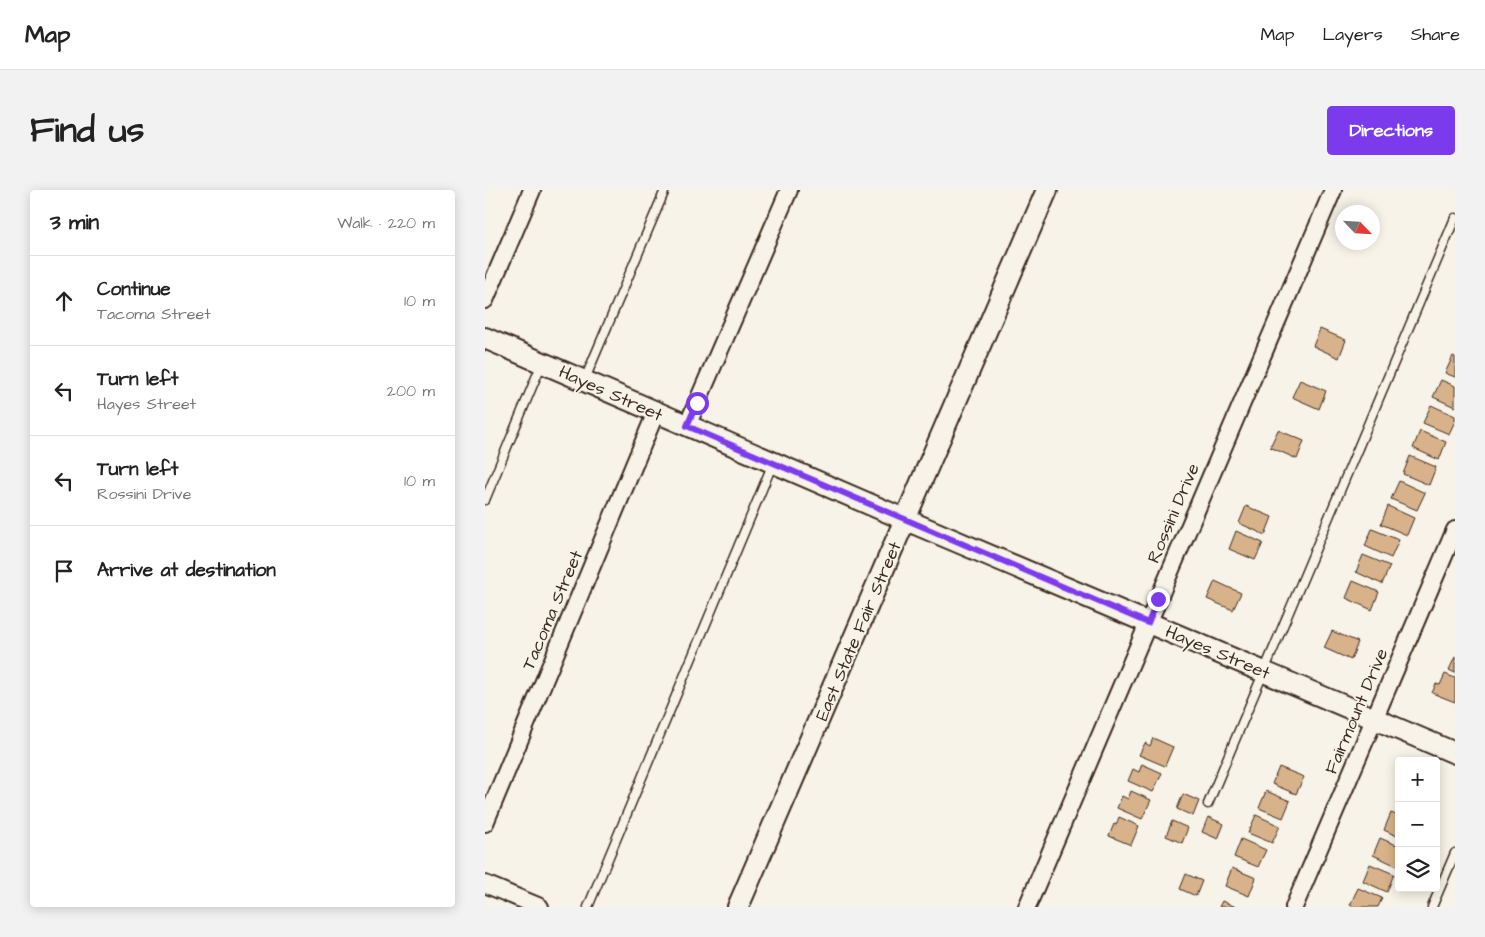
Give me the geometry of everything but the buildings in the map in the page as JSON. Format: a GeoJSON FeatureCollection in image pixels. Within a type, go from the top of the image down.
{"type":"FeatureCollection","features":[{"type":"Feature","properties":{"kind":"street"},"geometry":{"type":"LineString","coordinates":[[485,300],[532,190]]}},
{"type":"Feature","properties":{"kind":"street"},"geometry":{"type":"LineString","coordinates":[[687,426],[789,190]]}},
{"type":"Feature","properties":{"kind":"street","name":"East State Fair Street"},"geometry":{"type":"LineString","coordinates":[[738,907],[1047,190]]}},
{"type":"Feature","properties":{"kind":"street","name":"Rossini Drive"},"geometry":{"type":"LineString","coordinates":[[1027,907],[1333,190]]}},
{"type":"Feature","properties":{"kind":"street","name":"Hayes Street"},"geometry":{"type":"LineString","coordinates":[[485,338],[906,520],[1455,753]]}},
{"type":"Feature","properties":{"kind":"street","name":"Tacoma Street"},"geometry":{"type":"LineString","coordinates":[[485,823],[656,412]]}},
{"type":"Feature","properties":{"kind":"street","name":"Fairmount Drive"},"geometry":{"type":"LineString","coordinates":[[1294,907],[1455,530]]}},
{"type":"Feature","properties":{"kind":"street"},"geometry":{"type":"LineString","coordinates":[[485,884],[540,907]]}},
{"type":"Feature","properties":{"kind":"lane"},"geometry":{"type":"LineString","coordinates":[[584,381],[665,190]]}},
{"type":"Feature","properties":{"kind":"lane"},"geometry":{"type":"LineString","coordinates":[[1208,804],[1455,218]]}},
{"type":"Feature","properties":{"kind":"lane"},"geometry":{"type":"LineString","coordinates":[[485,500],[542,363]]}},
{"type":"Feature","properties":{"kind":"lane"},"geometry":{"type":"LineString","coordinates":[[588,907],[773,463]]}},
{"type":"Feature","properties":{"kind":"lane"},"geometry":{"type":"LineString","coordinates":[[1432,907],[1455,853]]}},
{"type":"Feature","properties":{"kind":"route"},"geometry":{"type":"LineString","coordinates":[[697,403],[687,426],[1148,623],[1158,599]]}}]}
